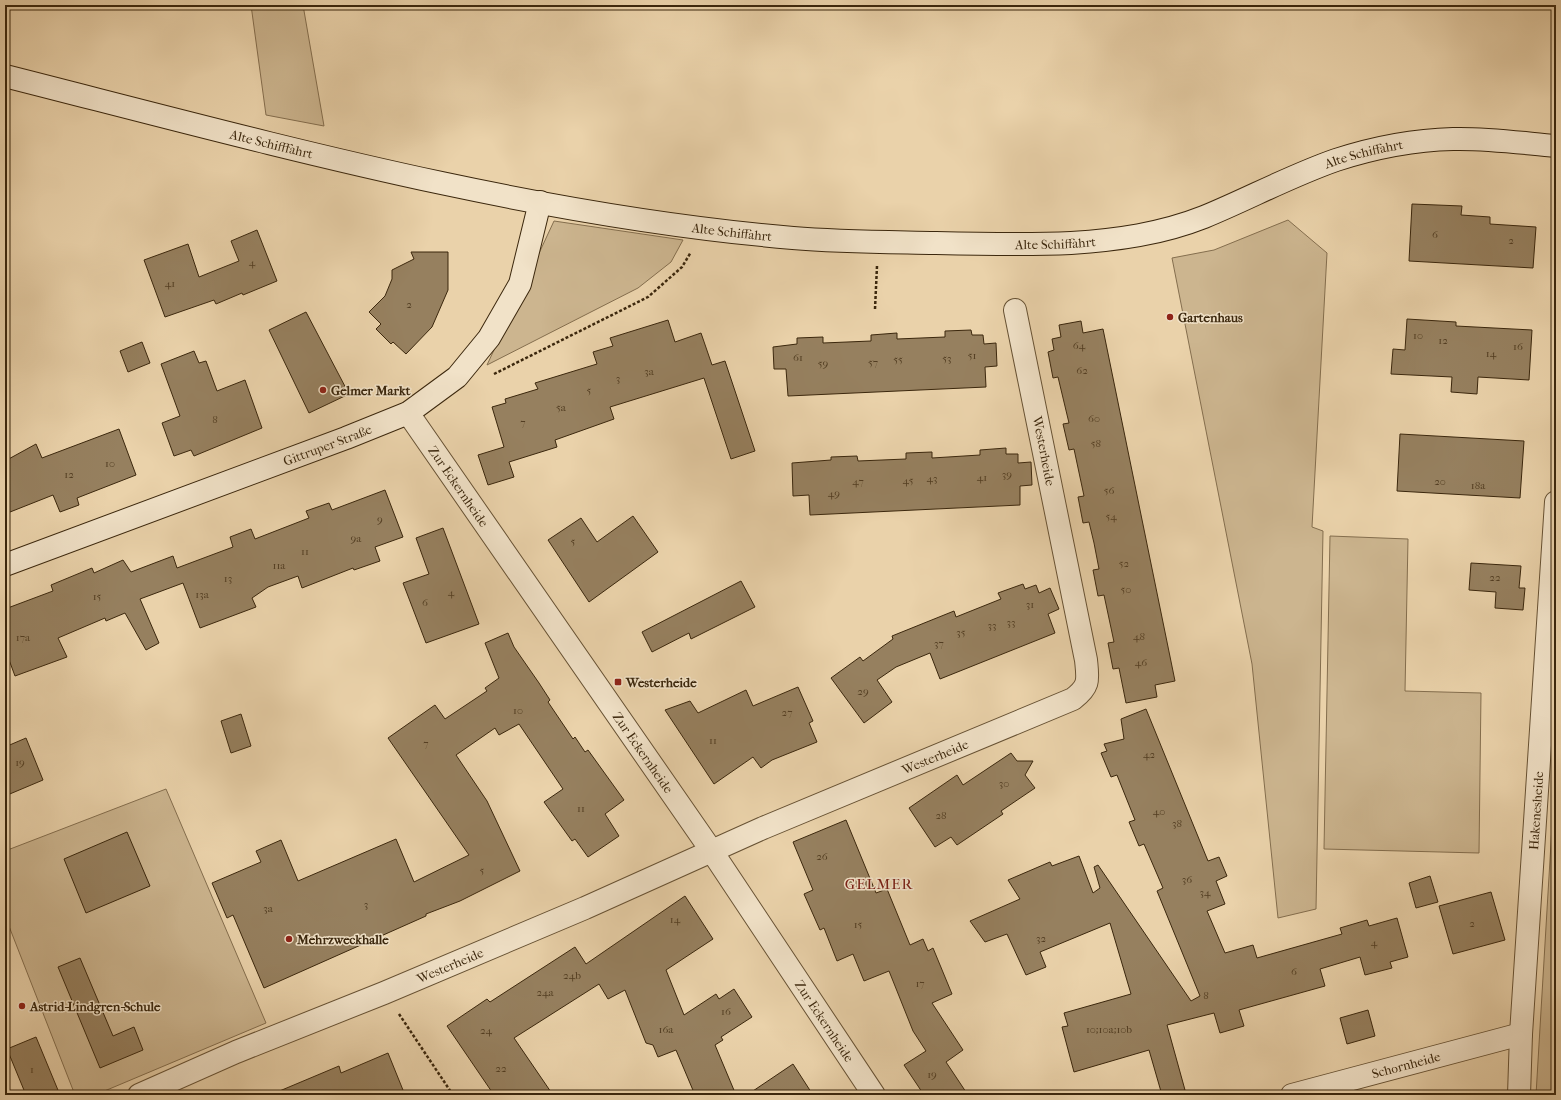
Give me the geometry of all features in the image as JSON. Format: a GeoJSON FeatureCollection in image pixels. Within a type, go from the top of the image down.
{"type":"FeatureCollection","features":[{"type":"Feature","properties":{"kind":"street","name":"Alte Schifffahrt"},"geometry":{"type":"LineString","coordinates":[[5,76],[355,165],[540,202]]}},
{"type":"Feature","properties":{"kind":"street","name":"Alte Schiffahrt"},"geometry":{"type":"LineString","coordinates":[[540,202],[624,218],[794,238],[877,242],[1066,243],[1138,236],[1200,219],[1284,180],[1338,159],[1398,144],[1454,139],[1502,141],[1556,146]]}},
{"type":"Feature","properties":{"kind":"street","name":"Gittruper Straße"},"geometry":{"type":"LineString","coordinates":[[5,565],[346,438],[408,413],[457,378],[489,338],[520,284],[540,202]]}},
{"type":"Feature","properties":{"kind":"street","name":"Westerheide"},"geometry":{"type":"LineString","coordinates":[[139,1095],[236,1052],[384,993],[585,908],[711,850],[1073,700],[1084,690],[1088,679],[1086,660],[1015,310]]}},
{"type":"Feature","properties":{"kind":"street","name":"Zur Eckernheide"},"geometry":{"type":"LineString","coordinates":[[408,413],[711,850],[874,1095]]}},
{"type":"Feature","properties":{"kind":"street","name":"Hakenesheide"},"geometry":{"type":"LineString","coordinates":[[1518,1095],[1556,502]]}},
{"type":"Feature","properties":{"kind":"street","name":"Schornheide"},"geometry":{"type":"LineString","coordinates":[[1292,1095],[1521,1034]]}},
{"type":"Feature","properties":{"kind":"path"},"geometry":{"type":"LineString","coordinates":[[487,377],[648,298],[682,267],[706,228]]}},
{"type":"Feature","properties":{"kind":"path"},"geometry":{"type":"LineString","coordinates":[[875,309],[877,242]]}},
{"type":"Feature","properties":{"kind":"path"},"geometry":{"type":"LineString","coordinates":[[384,993],[453,1095]]}},
{"type":"Feature","properties":{"kind":"shaded area"},"geometry":{"type":"Polygon","coordinates":[[[251,5],[303,5],[324,126],[266,115],[251,5]]]}},
{"type":"Feature","properties":{"kind":"shaded area"},"geometry":{"type":"Polygon","coordinates":[[[1288,220],[1327,253],[1312,527],[1323,531],[1316,909],[1278,918],[1252,664],[1172,258],[1214,250],[1288,220]]]}},
{"type":"Feature","properties":{"kind":"shaded area"},"geometry":{"type":"Polygon","coordinates":[[[554,221],[683,240],[671,262],[638,288],[487,365],[554,221]]]}},
{"type":"Feature","properties":{"kind":"shaded area"},"geometry":{"type":"Polygon","coordinates":[[[1330,536],[1408,539],[1405,691],[1481,693],[1479,853],[1324,849],[1330,536]]]}},
{"type":"Feature","properties":{"kind":"shaded area"},"geometry":{"type":"Polygon","coordinates":[[[1556,759],[1556,1095],[1536,1095],[1556,759]]]}},
{"type":"Feature","properties":{"kind":"shaded area"},"geometry":{"type":"Polygon","coordinates":[[[166,789],[266,1023],[95,1095],[75,1095],[5,916],[5,851],[166,789]]]}},
{"type":"Feature","properties":{"kind":"building"},"geometry":{"type":"Polygon","coordinates":[[[1412,204],[1462,206],[1461,215],[1490,217],[1490,224],[1536,227],[1533,268],[1409,261],[1412,204]]]}},
{"type":"Feature","properties":{"kind":"building"},"geometry":{"type":"Polygon","coordinates":[[[257,230],[277,281],[216,304],[214,300],[165,317],[144,260],[188,244],[199,277],[239,261],[231,241],[257,230]]]}},
{"type":"Feature","properties":{"kind":"building"},"geometry":{"type":"Polygon","coordinates":[[[411,252],[448,252],[448,290],[432,327],[406,354],[393,342],[391,344],[376,329],[381,324],[369,312],[385,296],[392,279],[392,270],[414,259],[411,252]]]}},
{"type":"Feature","properties":{"kind":"building"},"geometry":{"type":"Polygon","coordinates":[[[306,312],[349,394],[309,413],[269,330],[306,312]]]}},
{"type":"Feature","properties":{"kind":"building"},"geometry":{"type":"Polygon","coordinates":[[[1407,319],[1456,322],[1456,326],[1532,330],[1529,380],[1478,377],[1477,394],[1451,392],[1452,377],[1391,374],[1393,349],[1405,350],[1407,319]]]}},
{"type":"Feature","properties":{"kind":"building"},"geometry":{"type":"Polygon","coordinates":[[[668,320],[675,342],[701,333],[712,365],[725,361],[755,451],[731,459],[704,378],[610,407],[614,419],[555,440],[557,447],[509,462],[514,477],[488,485],[478,455],[504,447],[492,407],[506,403],[505,399],[538,389],[535,383],[597,364],[593,352],[613,346],[610,338],[668,320]]]}},
{"type":"Feature","properties":{"kind":"building"},"geometry":{"type":"Polygon","coordinates":[[[1081,321],[1083,333],[1103,329],[1175,681],[1155,685],[1157,697],[1126,703],[1119,668],[1113,669],[1108,643],[1114,642],[1104,595],[1098,596],[1093,570],[1099,569],[1094,543],[1089,522],[1083,523],[1078,497],[1084,496],[1074,449],[1069,450],[1063,424],[1069,423],[1058,377],[1053,378],[1048,352],[1054,350],[1052,339],[1061,337],[1059,325],[1081,321]]]}},
{"type":"Feature","properties":{"kind":"building"},"geometry":{"type":"Polygon","coordinates":[[[971,330],[972,335],[983,335],[984,344],[996,343],[997,366],[985,367],[986,387],[788,396],[786,369],[774,369],[773,347],[797,344],[797,338],[823,337],[823,343],[871,341],[871,335],[897,333],[897,339],[945,337],[945,331],[971,330]]]}},
{"type":"Feature","properties":{"kind":"building"},"geometry":{"type":"Polygon","coordinates":[[[142,342],[150,363],[128,372],[120,351],[142,342]]]}},
{"type":"Feature","properties":{"kind":"building"},"geometry":{"type":"Polygon","coordinates":[[[194,351],[199,363],[206,361],[217,391],[245,380],[262,428],[194,456],[191,450],[174,456],[162,423],[180,416],[161,364],[194,351]]]}},
{"type":"Feature","properties":{"kind":"building"},"geometry":{"type":"Polygon","coordinates":[[[119,429],[136,475],[77,498],[79,505],[60,512],[53,495],[5,514],[5,461],[36,444],[42,458],[119,429]]]}},
{"type":"Feature","properties":{"kind":"building"},"geometry":{"type":"Polygon","coordinates":[[[1400,434],[1524,441],[1520,498],[1397,491],[1400,434]]]}},
{"type":"Feature","properties":{"kind":"building"},"geometry":{"type":"Polygon","coordinates":[[[1006,448],[1006,454],[1018,454],[1018,463],[1031,462],[1032,485],[1020,486],[1020,505],[810,515],[809,495],[793,496],[792,463],[831,460],[831,457],[857,456],[858,461],[906,459],[906,453],[932,452],[932,458],[980,455],[980,450],[1006,448]]]}},
{"type":"Feature","properties":{"kind":"building"},"geometry":{"type":"Polygon","coordinates":[[[385,490],[403,537],[375,547],[380,561],[354,570],[353,568],[302,588],[298,576],[268,587],[252,598],[256,607],[200,628],[183,583],[140,599],[159,643],[146,650],[125,613],[106,621],[105,618],[58,638],[67,657],[15,676],[5,649],[5,609],[53,591],[51,585],[92,568],[94,573],[123,560],[131,572],[173,556],[177,568],[233,547],[230,537],[251,529],[255,539],[309,518],[306,511],[329,503],[332,510],[385,490]]]}},
{"type":"Feature","properties":{"kind":"building"},"geometry":{"type":"Polygon","coordinates":[[[633,516],[658,552],[589,602],[548,540],[581,518],[597,542],[633,516]]]}},
{"type":"Feature","properties":{"kind":"building"},"geometry":{"type":"Polygon","coordinates":[[[443,528],[479,624],[426,643],[403,583],[429,574],[416,538],[443,528]]]}},
{"type":"Feature","properties":{"kind":"building"},"geometry":{"type":"Polygon","coordinates":[[[1471,563],[1521,566],[1519,588],[1525,588],[1523,610],[1495,608],[1496,592],[1469,590],[1471,563]]]}},
{"type":"Feature","properties":{"kind":"building"},"geometry":{"type":"Polygon","coordinates":[[[741,581],[755,607],[691,639],[689,633],[652,652],[642,632],[741,581]]]}},
{"type":"Feature","properties":{"kind":"building"},"geometry":{"type":"Polygon","coordinates":[[[1023,584],[1025,589],[1036,585],[1039,593],[1050,588],[1059,609],[1048,614],[1055,633],[940,679],[930,653],[896,667],[877,680],[892,702],[864,723],[831,678],[860,657],[863,661],[893,639],[892,636],[954,611],[956,617],[1001,599],[998,593],[1023,584]]]}},
{"type":"Feature","properties":{"kind":"building"},"geometry":{"type":"Polygon","coordinates":[[[508,633],[514,647],[550,700],[548,702],[573,739],[575,737],[585,752],[588,750],[624,800],[605,814],[619,836],[588,857],[575,839],[572,841],[544,802],[563,789],[519,724],[499,735],[495,728],[456,755],[487,801],[520,871],[460,901],[426,914],[426,916],[264,988],[233,915],[227,918],[212,883],[261,862],[256,851],[281,840],[298,881],[396,839],[414,882],[469,855],[388,738],[435,705],[445,719],[487,691],[485,688],[499,678],[485,643],[508,633]]]}},
{"type":"Feature","properties":{"kind":"building"},"geometry":{"type":"Polygon","coordinates":[[[798,687],[813,721],[809,723],[817,742],[772,760],[761,768],[753,757],[714,784],[665,710],[690,701],[698,713],[746,690],[753,706],[798,687]]]}},
{"type":"Feature","properties":{"kind":"building"},"geometry":{"type":"Polygon","coordinates":[[[1146,709],[1208,861],[1219,857],[1227,876],[1216,881],[1225,904],[1207,911],[1225,953],[1253,945],[1257,958],[1342,934],[1340,928],[1367,920],[1369,926],[1397,918],[1408,957],[1390,962],[1392,968],[1365,975],[1360,957],[1320,969],[1325,986],[1239,1010],[1244,1026],[1220,1033],[1214,1013],[1167,1025],[1185,1090],[1166,1095],[1162,1095],[1149,1050],[1074,1072],[1062,1027],[1068,1026],[1064,1013],[1131,994],[1110,923],[1040,952],[1046,967],[1026,975],[1007,934],[985,942],[970,921],[1020,899],[1008,880],[1050,862],[1052,866],[1079,856],[1093,893],[1100,888],[1094,867],[1098,865],[1191,1001],[1200,996],[1157,891],[1163,888],[1144,844],[1139,846],[1129,822],[1135,820],[1117,775],[1111,777],[1101,753],[1107,751],[1104,744],[1124,739],[1121,719],[1146,709]]]}},
{"type":"Feature","properties":{"kind":"building"},"geometry":{"type":"Polygon","coordinates":[[[241,714],[251,746],[231,753],[221,721],[241,714]]]}},
{"type":"Feature","properties":{"kind":"building"},"geometry":{"type":"Polygon","coordinates":[[[26,738],[43,780],[5,796],[5,747],[26,738]]]}},
{"type":"Feature","properties":{"kind":"building"},"geometry":{"type":"Polygon","coordinates":[[[1011,753],[1017,761],[1033,761],[1025,775],[1035,788],[1001,811],[1003,814],[957,845],[951,837],[935,847],[909,808],[957,775],[963,785],[1011,753]]]}},
{"type":"Feature","properties":{"kind":"building"},"geometry":{"type":"Polygon","coordinates":[[[846,820],[876,893],[887,889],[910,945],[923,939],[928,951],[933,948],[952,994],[932,1003],[963,1050],[946,1062],[968,1095],[924,1095],[904,1065],[926,1051],[913,1031],[889,971],[864,981],[853,954],[837,961],[824,928],[820,930],[804,894],[813,890],[793,842],[846,820]]]}},
{"type":"Feature","properties":{"kind":"building"},"geometry":{"type":"Polygon","coordinates":[[[127,832],[150,886],[86,913],[64,859],[127,832]]]}},
{"type":"Feature","properties":{"kind":"building"},"geometry":{"type":"Polygon","coordinates":[[[1430,876],[1438,902],[1416,908],[1409,883],[1430,876]]]}},
{"type":"Feature","properties":{"kind":"building"},"geometry":{"type":"Polygon","coordinates":[[[1491,892],[1505,940],[1453,954],[1439,906],[1491,892]]]}},
{"type":"Feature","properties":{"kind":"building"},"geometry":{"type":"Polygon","coordinates":[[[685,896],[713,939],[666,970],[684,1015],[716,994],[719,999],[734,989],[752,1017],[721,1037],[723,1040],[715,1045],[736,1095],[695,1095],[676,1050],[658,1057],[653,1045],[646,1043],[625,990],[608,999],[599,984],[514,1038],[553,1095],[494,1095],[447,1026],[487,999],[490,1002],[575,947],[586,964],[685,896]]]}},
{"type":"Feature","properties":{"kind":"building"},"geometry":{"type":"Polygon","coordinates":[[[80,958],[113,1036],[134,1027],[143,1050],[100,1068],[58,967],[80,958]]]}},
{"type":"Feature","properties":{"kind":"building"},"geometry":{"type":"Polygon","coordinates":[[[1368,1010],[1375,1036],[1347,1044],[1340,1018],[1368,1010]]]}},
{"type":"Feature","properties":{"kind":"building"},"geometry":{"type":"Polygon","coordinates":[[[36,1037],[60,1095],[26,1095],[7,1049],[36,1037]]]}},
{"type":"Feature","properties":{"kind":"building"},"geometry":{"type":"Polygon","coordinates":[[[388,1053],[405,1095],[270,1095],[339,1066],[341,1073],[388,1053]]]}},
{"type":"Feature","properties":{"kind":"building"},"geometry":{"type":"Polygon","coordinates":[[[793,1064],[813,1095],[747,1095],[793,1064]]]}},
{"type":"Feature","properties":{"kind":"place","name":"Gartenhaus"},"geometry":{"type":"Point","coordinates":[1170,317]}},
{"type":"Feature","properties":{"kind":"place","name":"Gelmer Markt"},"geometry":{"type":"Point","coordinates":[323,390]}},
{"type":"Feature","properties":{"kind":"place","name":"Westerheide"},"geometry":{"type":"Point","coordinates":[618,682]}},
{"type":"Feature","properties":{"kind":"place","name":"Mehrzweckhalle"},"geometry":{"type":"Point","coordinates":[289,939]}},
{"type":"Feature","properties":{"kind":"place","name":"Astrid-Lindgren-Schule"},"geometry":{"type":"Point","coordinates":[22,1006]}},
{"type":"Feature","properties":{"kind":"district","name":"GELMER"},"geometry":{"type":"Point","coordinates":[879,884]}}]}
